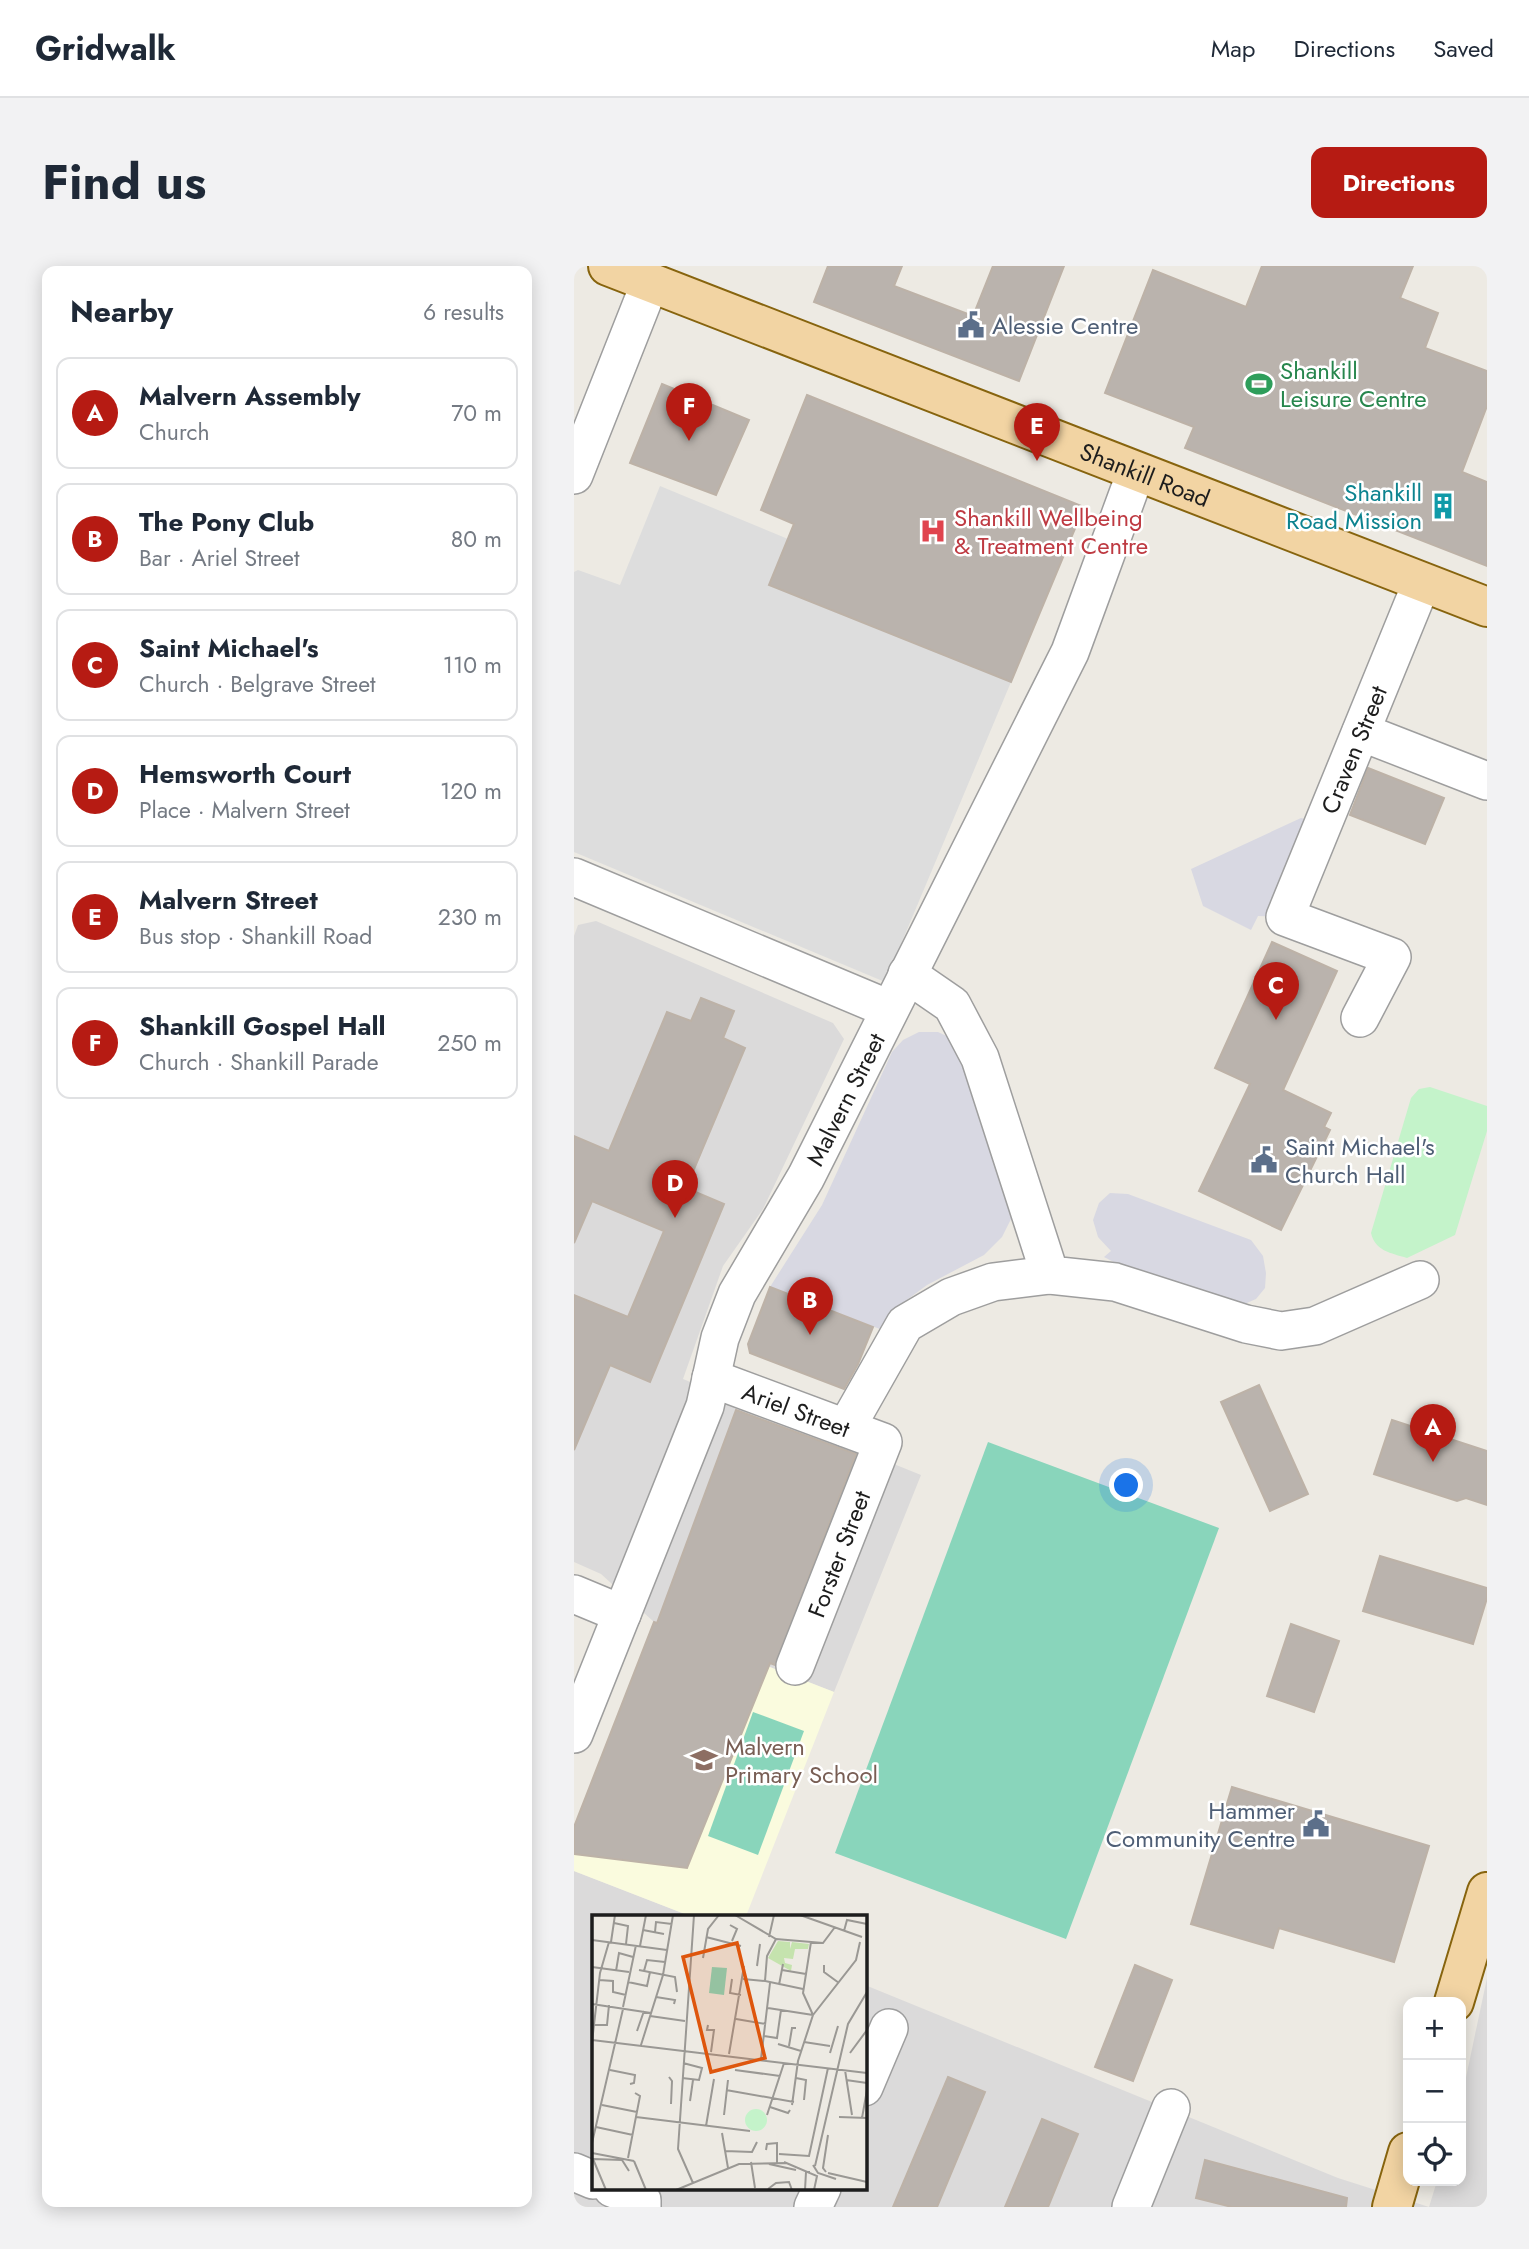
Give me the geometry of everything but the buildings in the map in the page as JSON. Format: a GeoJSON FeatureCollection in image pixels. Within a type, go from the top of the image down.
{"type":"FeatureCollection","features":[{"type":"Feature","properties":{"kind":"main road","name":"Shankill Road"},"geometry":{"type":"LineString","coordinates":[[608,266],[1487,607]]}},
{"type":"Feature","properties":{"kind":"main road"},"geometry":{"type":"LineString","coordinates":[[1456,1997],[1487,1892]]}},
{"type":"Feature","properties":{"kind":"main road"},"geometry":{"type":"LineString","coordinates":[[1392,2207],[1403,2169]]}},
{"type":"Feature","properties":{"kind":"street"},"geometry":{"type":"LineString","coordinates":[[574,475],[650,283]]}},
{"type":"Feature","properties":{"kind":"street","name":"Malvern Street"},"geometry":{"type":"LineString","coordinates":[[574,1734],[705,1406],[720,1338],[737,1294],[806,1177],[1070,652],[1136,472]]}},
{"type":"Feature","properties":{"kind":"street","name":"Craven Street"},"geometry":{"type":"LineString","coordinates":[[1360,1017],[1392,957],[1285,917],[1422,582]]}},
{"type":"Feature","properties":{"kind":"street"},"geometry":{"type":"LineString","coordinates":[[1361,732],[1487,781]]}},
{"type":"Feature","properties":{"kind":"street"},"geometry":{"type":"LineString","coordinates":[[574,877],[889,1009]]}},
{"type":"Feature","properties":{"kind":"street"},"geometry":{"type":"LineString","coordinates":[[907,974],[952,1005],[980,1058],[1000,1129],[1050,1275]]}},
{"type":"Feature","properties":{"kind":"street"},"geometry":{"type":"LineString","coordinates":[[846,1428],[905,1324],[951,1297],[993,1282],[1050,1275],[1119,1274],[1246,1324],[1281,1331],[1315,1326],[1420,1280]]}},
{"type":"Feature","properties":{"kind":"street","name":"Ariel Street"},"geometry":{"type":"LineString","coordinates":[[711,1378],[883,1442]]}},
{"type":"Feature","properties":{"kind":"street","name":"Forster Street"},"geometry":{"type":"LineString","coordinates":[[795,1666],[883,1442]]}},
{"type":"Feature","properties":{"kind":"street"},"geometry":{"type":"LineString","coordinates":[[574,1594],[622,1614]]}},
{"type":"Feature","properties":{"kind":"street"},"geometry":{"type":"LineString","coordinates":[[866,2082],[889,2028]]}},
{"type":"Feature","properties":{"kind":"street"},"geometry":{"type":"LineString","coordinates":[[1131,2207],[1171,2108]]}},
{"type":"Feature","properties":{"kind":"street"},"geometry":{"type":"LineString","coordinates":[[574,2172],[592,2180]]}},
{"type":"Feature","properties":{"kind":"street"},"geometry":{"type":"LineString","coordinates":[[617,2190],[642,2200],[642,2207]]}},
{"type":"Feature","properties":{"kind":"street"},"geometry":{"type":"LineString","coordinates":[[813,2207],[821,2190]]}},
{"type":"Feature","properties":{"kind":"shaded area"},"geometry":{"type":"Polygon","coordinates":[[[660,486],[788,539],[1011,682],[885,982],[574,852],[574,572],[578,570],[620,585],[660,486]]]}},
{"type":"Feature","properties":{"kind":"shaded area"},"geometry":{"type":"Polygon","coordinates":[[[1301,818],[1323,824],[1285,917],[1258,916],[1251,930],[1203,906],[1191,869],[1301,818]]]}},
{"type":"Feature","properties":{"kind":"shaded area"},"geometry":{"type":"Polygon","coordinates":[[[596,921],[833,1023],[844,1039],[763,1209],[723,1266],[683,1379],[921,1475],[834,1692],[654,1622],[601,1574],[574,1562],[574,936],[578,925],[596,921]]]}},
{"type":"Feature","properties":{"kind":"shaded area"},"geometry":{"type":"Polygon","coordinates":[[[919,1032],[938,1032],[955,1040],[1015,1198],[1011,1219],[1002,1237],[984,1255],[927,1285],[904,1302],[885,1331],[770,1287],[822,1205],[892,1052],[903,1040],[919,1032]]]}},
{"type":"Feature","properties":{"kind":"shaded area"},"geometry":{"type":"Polygon","coordinates":[[[1110,1193],[1128,1194],[1251,1240],[1263,1256],[1265,1288],[1256,1299],[1242,1305],[1141,1276],[1104,1257],[1111,1251],[1098,1237],[1093,1220],[1099,1203],[1110,1193]]]}},
{"type":"Feature","properties":{"kind":"shaded area","name":"Malvern Primary School"},"geometry":{"type":"Polygon","coordinates":[[[654,1622],[834,1692],[746,1915],[687,1915],[574,1871],[574,1827],[654,1622]]]}},
{"type":"Feature","properties":{"kind":"shaded area"},"geometry":{"type":"Polygon","coordinates":[[[574,1871],[687,1915],[592,1915],[592,2190],[866,2190],[866,1985],[1338,2178],[1429,2207],[574,2207],[574,1871]]]}},
{"type":"Feature","properties":{"kind":"shaded area"},"geometry":{"type":"Polygon","coordinates":[[[1487,1978],[1487,2207],[1429,2207],[1435,2186],[1466,2186],[1466,2077],[1487,1978]]]}},
{"type":"Feature","properties":{"kind":"green space"},"geometry":{"type":"Polygon","coordinates":[[[1430,1087],[1487,1106],[1487,1131],[1455,1235],[1407,1258],[1380,1248],[1371,1233],[1411,1098],[1419,1089],[1430,1087]]]}},
{"type":"Feature","properties":{"kind":"green space"},"geometry":{"type":"Polygon","coordinates":[[[988,1442],[1219,1528],[1066,1939],[835,1853],[988,1442]]]}},
{"type":"Feature","properties":{"kind":"green space"},"geometry":{"type":"Polygon","coordinates":[[[753,1712],[804,1731],[758,1855],[708,1836],[753,1712]]]}},
{"type":"Feature","properties":{"kind":"place","name":"Alessie Centre"},"geometry":{"type":"Point","coordinates":[971,325]}},
{"type":"Feature","properties":{"kind":"place","name":"Shankill Leisure Centre"},"geometry":{"type":"Point","coordinates":[1259,384]}},
{"type":"Feature","properties":{"kind":"place","name":"Shankill Gospel Hall"},"geometry":{"type":"Point","coordinates":[689,441]}},
{"type":"Feature","properties":{"kind":"place","name":"Malvern Street"},"geometry":{"type":"Point","coordinates":[1037,461]}},
{"type":"Feature","properties":{"kind":"place","name":"Shankill Road Mission"},"geometry":{"type":"Point","coordinates":[1443,506]}},
{"type":"Feature","properties":{"kind":"place","name":"Shankill Wellbeing & Treatment Centre"},"geometry":{"type":"Point","coordinates":[933,531]}},
{"type":"Feature","properties":{"kind":"place","name":"Saint Michael's"},"geometry":{"type":"Point","coordinates":[1276,1020]}},
{"type":"Feature","properties":{"kind":"place","name":"Saint Michael's Church Hall"},"geometry":{"type":"Point","coordinates":[1264,1160]}},
{"type":"Feature","properties":{"kind":"place","name":"Hemsworth Court"},"geometry":{"type":"Point","coordinates":[675,1218]}},
{"type":"Feature","properties":{"kind":"place","name":"The Pony Club"},"geometry":{"type":"Point","coordinates":[810,1335]}},
{"type":"Feature","properties":{"kind":"place","name":"Malvern Assembly"},"geometry":{"type":"Point","coordinates":[1433,1462]}},
{"type":"Feature","properties":{"kind":"place","name":"Malvern Primary School"},"geometry":{"type":"Point","coordinates":[704,1760]}},
{"type":"Feature","properties":{"kind":"place","name":"Hammer Community Centre"},"geometry":{"type":"Point","coordinates":[1316,1824]}}]}
